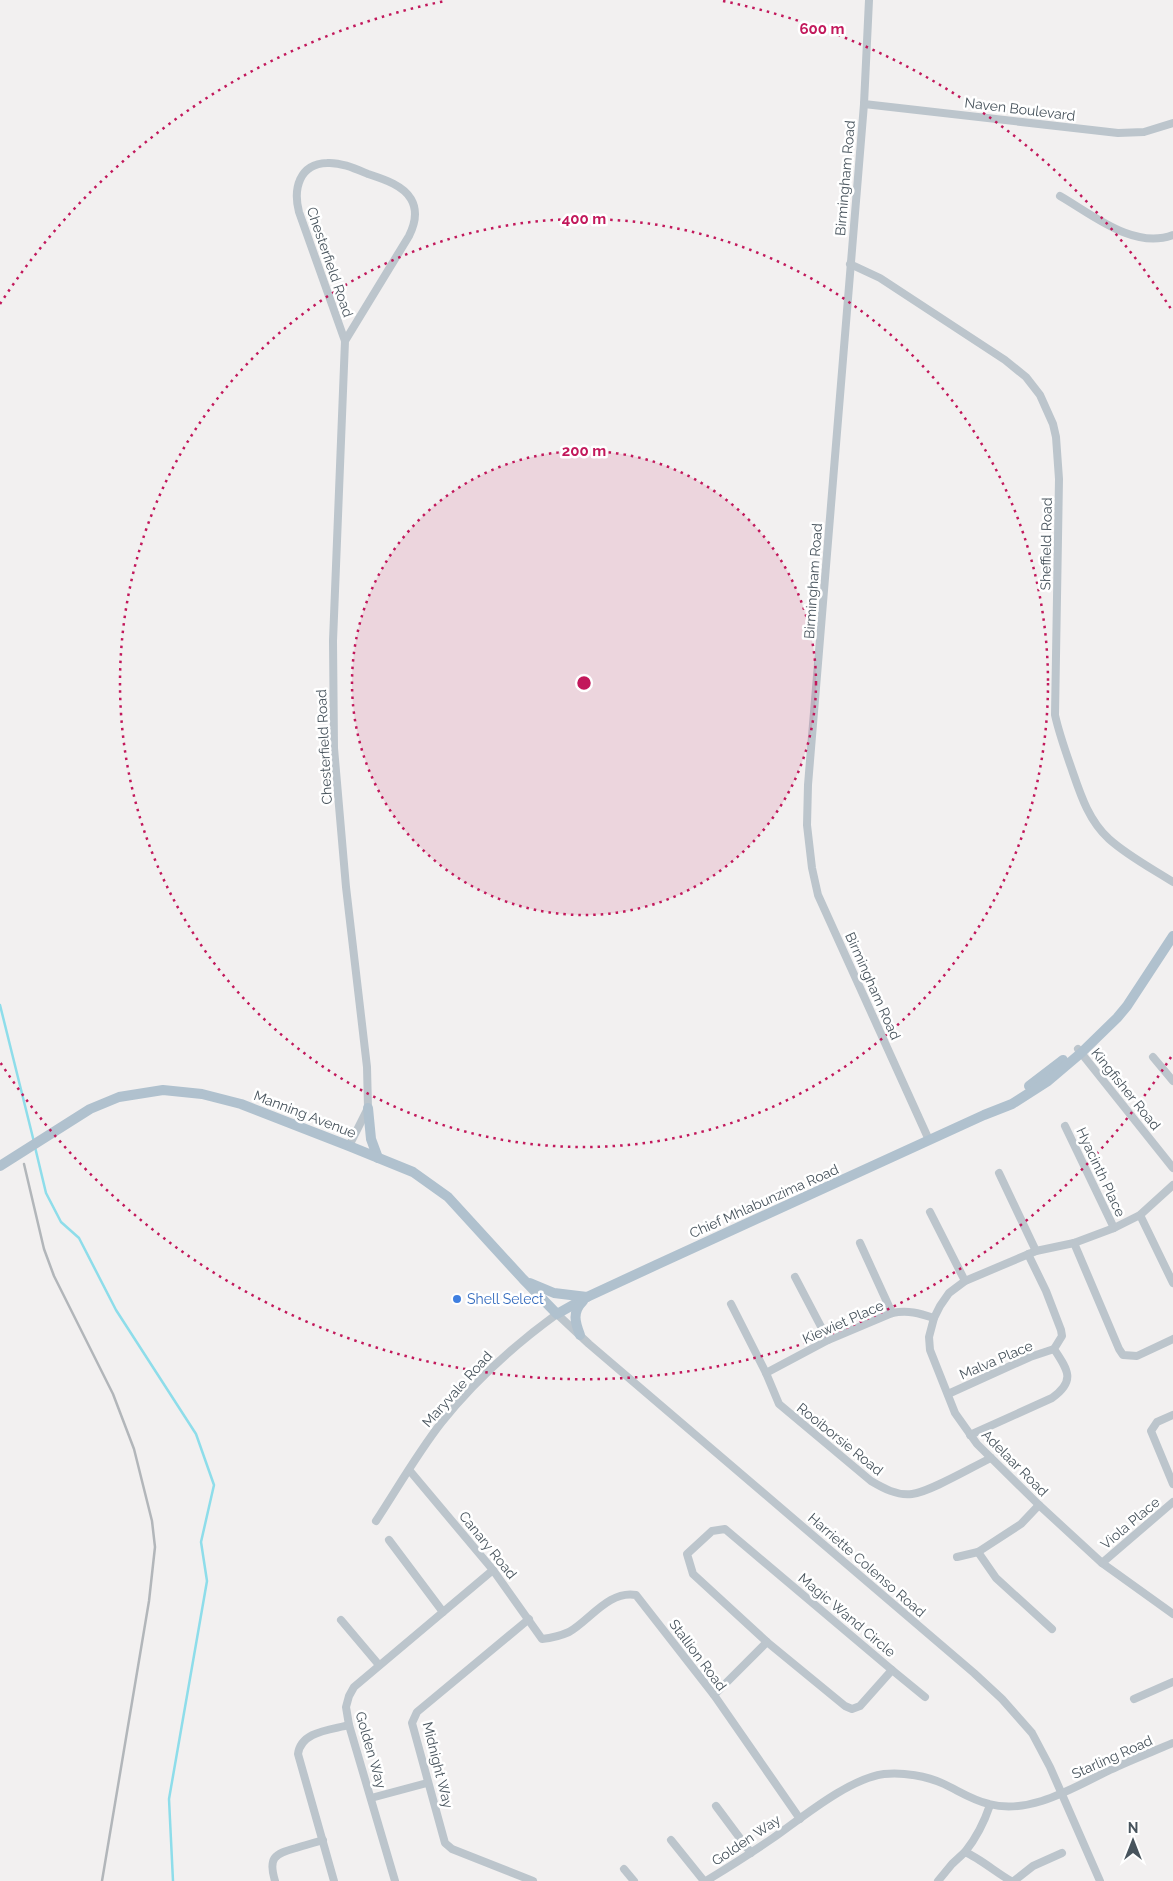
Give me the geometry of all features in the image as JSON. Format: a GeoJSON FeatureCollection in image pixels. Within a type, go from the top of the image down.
{"type":"FeatureCollection","features":[{"type":"Feature","properties":{"kind":"main road","name":"Chief Mhlabunzima Road"},"geometry":{"type":"LineString","coordinates":[[557,1314],[587,1297],[984,1115],[1033,1084],[1079,1051],[1136,990],[1173,936]]}},
{"type":"Feature","properties":{"kind":"main road","name":"Manning Avenue"},"geometry":{"type":"LineString","coordinates":[[1,1165],[97,1106],[119,1097],[163,1090],[202,1094],[241,1104],[413,1172],[448,1197],[557,1314]]}},
{"type":"Feature","properties":{"kind":"main road"},"geometry":{"type":"LineString","coordinates":[[368,1108],[371,1139],[378,1158]]}},
{"type":"Feature","properties":{"kind":"main road"},"geometry":{"type":"LineString","coordinates":[[523,1279],[554,1293],[587,1297]]}},
{"type":"Feature","properties":{"kind":"main road"},"geometry":{"type":"LineString","coordinates":[[580,1335],[574,1316],[579,1304],[587,1297]]}},
{"type":"Feature","properties":{"kind":"street","name":"Birmingham Road"},"geometry":{"type":"LineString","coordinates":[[869,0],[864,104],[808,785],[807,825],[812,868],[818,895],[929,1140]]}},
{"type":"Feature","properties":{"kind":"street","name":"Naven Boulevard"},"geometry":{"type":"LineString","coordinates":[[864,104],[1118,133],[1144,132],[1173,123]]}},
{"type":"Feature","properties":{"kind":"street","name":"Chesterfield Road"},"geometry":{"type":"LineString","coordinates":[[345,341],[410,236],[414,225],[415,209],[404,190],[395,185],[346,166],[328,163],[316,166],[306,173],[298,184],[296,194],[299,212],[332,300],[345,341],[333,641],[334,748],[346,888],[367,1067],[368,1108],[349,1146]]}},
{"type":"Feature","properties":{"kind":"street"},"geometry":{"type":"LineString","coordinates":[[1060,196],[1129,235],[1145,239],[1173,235]]}},
{"type":"Feature","properties":{"kind":"street","name":"Sheffield Road"},"geometry":{"type":"LineString","coordinates":[[850,264],[880,278],[1004,360],[1026,378],[1040,395],[1053,424],[1058,462],[1056,715],[1058,732],[1092,820],[1122,850],[1173,882]]}},
{"type":"Feature","properties":{"kind":"street","name":"Kingfisher Road"},"geometry":{"type":"LineString","coordinates":[[1079,1051],[1173,1168]]}},
{"type":"Feature","properties":{"kind":"street"},"geometry":{"type":"LineString","coordinates":[[1153,1057],[1173,1081]]}},
{"type":"Feature","properties":{"kind":"street","name":"Hyacinth Place"},"geometry":{"type":"LineString","coordinates":[[1065,1126],[1114,1228]]}},
{"type":"Feature","properties":{"kind":"street"},"geometry":{"type":"LineString","coordinates":[[970,1435],[1052,1398],[1064,1389],[1067,1383],[1068,1373],[1054,1349],[1062,1336],[1061,1330],[999,1173]]}},
{"type":"Feature","properties":{"kind":"street","name":"Adelaar Road"},"geometry":{"type":"LineString","coordinates":[[1173,1185],[1140,1215],[1114,1228],[1074,1243],[1032,1253],[965,1281],[949,1294],[934,1318],[929,1337],[930,1350],[955,1412],[970,1435],[990,1458],[1102,1563],[1173,1614]]}},
{"type":"Feature","properties":{"kind":"street"},"geometry":{"type":"LineString","coordinates":[[930,1212],[965,1281]]}},
{"type":"Feature","properties":{"kind":"street"},"geometry":{"type":"LineString","coordinates":[[1140,1215],[1173,1283]]}},
{"type":"Feature","properties":{"kind":"street"},"geometry":{"type":"LineString","coordinates":[[860,1243],[892,1313]]}},
{"type":"Feature","properties":{"kind":"street"},"geometry":{"type":"LineString","coordinates":[[1074,1243],[1123,1355],[1137,1356],[1173,1339]]}},
{"type":"Feature","properties":{"kind":"street"},"geometry":{"type":"LineString","coordinates":[[796,1277],[828,1340]]}},
{"type":"Feature","properties":{"kind":"street","name":"Rooiborsie Road"},"geometry":{"type":"LineString","coordinates":[[731,1304],[766,1373],[775,1397],[784,1410],[871,1481],[884,1489],[897,1493],[912,1494],[990,1458]]}},
{"type":"Feature","properties":{"kind":"street","name":"Kiewiet Place"},"geometry":{"type":"LineString","coordinates":[[766,1373],[828,1340],[892,1313],[903,1311],[916,1312],[934,1318]]}},
{"type":"Feature","properties":{"kind":"street","name":"Harriette Colenso Road"},"geometry":{"type":"LineString","coordinates":[[557,1314],[1002,1699],[1032,1734],[1050,1767],[1100,1881]]}},
{"type":"Feature","properties":{"kind":"street","name":"Maryvale Road"},"geometry":{"type":"LineString","coordinates":[[376,1521],[440,1424],[483,1376],[516,1344],[557,1314]]}},
{"type":"Feature","properties":{"kind":"street","name":"Malva Place"},"geometry":{"type":"LineString","coordinates":[[948,1394],[1030,1357],[1054,1349]]}},
{"type":"Feature","properties":{"kind":"street"},"geometry":{"type":"LineString","coordinates":[[1173,1415],[1157,1422],[1152,1431],[1173,1484]]}},
{"type":"Feature","properties":{"kind":"street","name":"Canary Road"},"geometry":{"type":"LineString","coordinates":[[410,1471],[493,1570],[529,1618],[542,1639]]}},
{"type":"Feature","properties":{"kind":"street","name":"Viola Place"},"geometry":{"type":"LineString","coordinates":[[1102,1563],[1173,1502]]}},
{"type":"Feature","properties":{"kind":"street"},"geometry":{"type":"LineString","coordinates":[[957,1557],[978,1552],[1021,1524],[1039,1505]]}},
{"type":"Feature","properties":{"kind":"street","name":"Magic Wand Circle"},"geometry":{"type":"LineString","coordinates":[[726,1529],[892,1670],[860,1706],[852,1708],[845,1706],[767,1642],[692,1574],[687,1554],[712,1531],[726,1529]]}},
{"type":"Feature","properties":{"kind":"street"},"geometry":{"type":"LineString","coordinates":[[389,1540],[444,1612]]}},
{"type":"Feature","properties":{"kind":"street"},"geometry":{"type":"LineString","coordinates":[[978,1552],[996,1578],[1052,1629]]}},
{"type":"Feature","properties":{"kind":"street","name":"Golden Way"},"geometry":{"type":"LineString","coordinates":[[395,1881],[349,1725],[346,1707],[349,1696],[354,1687],[379,1665],[493,1570]]}},
{"type":"Feature","properties":{"kind":"street","name":"Stallion Road"},"geometry":{"type":"LineString","coordinates":[[542,1639],[557,1637],[569,1632],[616,1597],[627,1594],[636,1595],[714,1695],[800,1819]]}},
{"type":"Feature","properties":{"kind":"street","name":"Midnight Way"},"geometry":{"type":"LineString","coordinates":[[529,1618],[414,1715],[412,1723],[427,1782],[444,1840],[448,1846],[533,1881]]}},
{"type":"Feature","properties":{"kind":"street"},"geometry":{"type":"LineString","coordinates":[[341,1620],[379,1665]]}},
{"type":"Feature","properties":{"kind":"street"},"geometry":{"type":"LineString","coordinates":[[714,1695],[767,1642]]}},
{"type":"Feature","properties":{"kind":"street"},"geometry":{"type":"LineString","coordinates":[[892,1670],[925,1697]]}},
{"type":"Feature","properties":{"kind":"street"},"geometry":{"type":"LineString","coordinates":[[1134,1699],[1173,1682]]}},
{"type":"Feature","properties":{"kind":"street"},"geometry":{"type":"LineString","coordinates":[[334,1881],[298,1754],[298,1748],[309,1736],[349,1725]]}},
{"type":"Feature","properties":{"kind":"street","name":"Starling Road"},"geometry":{"type":"LineString","coordinates":[[990,1804],[1014,1806],[1062,1794],[1110,1770],[1173,1743]]}},
{"type":"Feature","properties":{"kind":"street","name":"Golden Way"},"geometry":{"type":"LineString","coordinates":[[705,1881],[751,1853],[843,1790],[864,1780],[884,1774],[908,1774],[941,1782],[974,1799],[990,1804]]}},
{"type":"Feature","properties":{"kind":"street"},"geometry":{"type":"LineString","coordinates":[[371,1798],[427,1782]]}},
{"type":"Feature","properties":{"kind":"street"},"geometry":{"type":"LineString","coordinates":[[938,1881],[977,1837],[985,1821],[990,1804]]}},
{"type":"Feature","properties":{"kind":"street"},"geometry":{"type":"LineString","coordinates":[[716,1806],[751,1853]]}},
{"type":"Feature","properties":{"kind":"street"},"geometry":{"type":"LineString","coordinates":[[275,1881],[272,1866],[279,1853],[323,1840]]}},
{"type":"Feature","properties":{"kind":"street"},"geometry":{"type":"LineString","coordinates":[[670,1840],[705,1881]]}},
{"type":"Feature","properties":{"kind":"street"},"geometry":{"type":"LineString","coordinates":[[965,1852],[990,1869],[1013,1881],[1033,1866],[1062,1853]]}},
{"type":"Feature","properties":{"kind":"street"},"geometry":{"type":"LineString","coordinates":[[624,1869],[634,1881]]}},
{"type":"Feature","properties":{"kind":"waterway"},"geometry":{"type":"LineString","coordinates":[[0,1005],[34,1142]]}},
{"type":"Feature","properties":{"kind":"waterway"},"geometry":{"type":"LineString","coordinates":[[35,1147],[46,1193],[61,1222],[79,1238],[116,1310],[196,1434],[214,1485],[201,1542],[207,1581],[169,1799],[173,1881]]}},
{"type":"Feature","properties":{"kind":"railway"},"geometry":{"type":"LineString","coordinates":[[24,1164],[44,1249],[54,1276],[113,1394],[134,1449],[152,1521],[155,1547],[149,1601],[102,1881]]}},
{"type":"Feature","properties":{"kind":"place","name":"Shell Select"},"geometry":{"type":"Point","coordinates":[457,1299]}}]}
